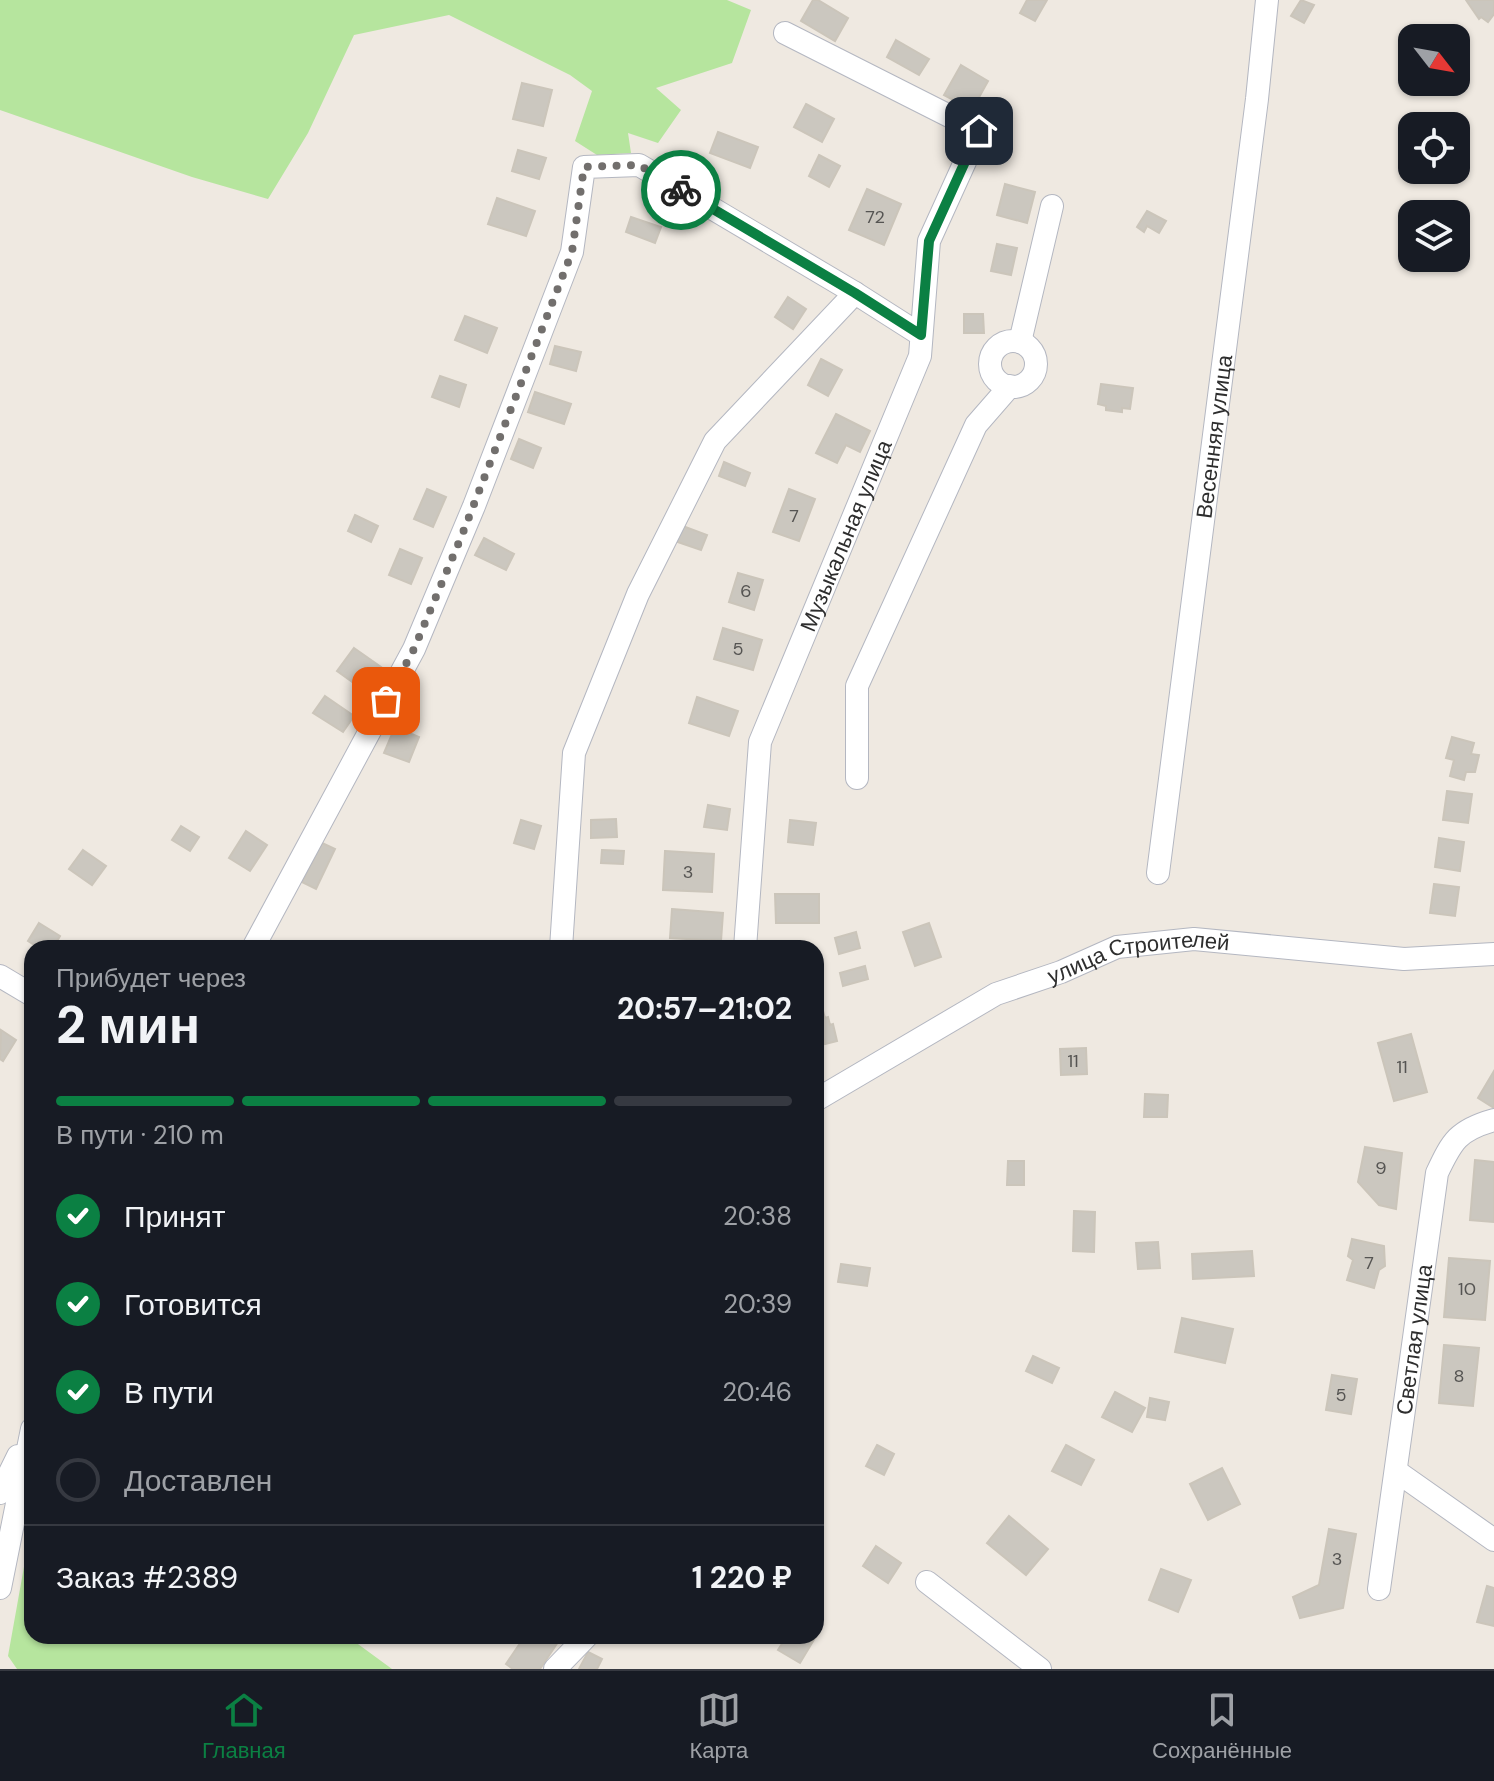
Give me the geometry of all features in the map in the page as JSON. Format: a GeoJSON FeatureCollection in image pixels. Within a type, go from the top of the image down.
{"type":"FeatureCollection","features":[{"type":"Feature","properties":{"kind":"street","name":"Весенняя улица"},"geometry":{"type":"LineString","coordinates":[[1158,873],[1267,0]]}},
{"type":"Feature","properties":{"kind":"street","name":"Музыкальная улица"},"geometry":{"type":"LineString","coordinates":[[746,940],[760,742],[920,356],[929,241],[979,131],[785,33]]}},
{"type":"Feature","properties":{"kind":"street"},"geometry":{"type":"LineString","coordinates":[[257,940],[414,649],[572,252],[584,167],[639,165],[921,335]]}},
{"type":"Feature","properties":{"kind":"street"},"geometry":{"type":"LineString","coordinates":[[1020,342],[1052,206]]}},
{"type":"Feature","properties":{"kind":"street"},"geometry":{"type":"LineString","coordinates":[[562,940],[574,753],[638,594],[715,441],[855,293]]}},
{"type":"Feature","properties":{"kind":"street"},"geometry":{"type":"LineString","coordinates":[[1006,342],[1020,342],[1032,351],[1036,365],[1031,379],[1010,386],[997,380],[991,359],[999,346],[1006,342]]}},
{"type":"Feature","properties":{"kind":"street"},"geometry":{"type":"LineString","coordinates":[[857,778],[857,686],[976,425],[1010,386]]}},
{"type":"Feature","properties":{"kind":"street","name":"улица Строителей"},"geometry":{"type":"LineString","coordinates":[[824,1095],[996,994],[1061,972],[1117,947],[1194,939],[1404,959],[1494,954]]}},
{"type":"Feature","properties":{"kind":"street"},"geometry":{"type":"LineString","coordinates":[[0,976],[24,990]]}},
{"type":"Feature","properties":{"kind":"street","name":"Светлая улица"},"geometry":{"type":"LineString","coordinates":[[1379,1589],[1437,1173],[1452,1142],[1475,1125],[1494,1120]]}},
{"type":"Feature","properties":{"kind":"street"},"geometry":{"type":"LineString","coordinates":[[0,1493],[24,1444]]}},
{"type":"Feature","properties":{"kind":"street"},"geometry":{"type":"LineString","coordinates":[[0,1588],[24,1467]]}},
{"type":"Feature","properties":{"kind":"street"},"geometry":{"type":"LineString","coordinates":[[1396,1471],[1494,1540]]}},
{"type":"Feature","properties":{"kind":"street"},"geometry":{"type":"LineString","coordinates":[[927,1582],[1040,1669]]}},
{"type":"Feature","properties":{"kind":"street"},"geometry":{"type":"LineString","coordinates":[[555,1669],[579,1644]]}},
{"type":"Feature","properties":{"kind":"green space"},"geometry":{"type":"Polygon","coordinates":[[[0,0],[727,0],[751,10],[732,63],[656,88],[681,110],[658,143],[628,133],[631,153],[597,155],[575,141],[592,91],[570,75],[449,15],[354,35],[308,133],[268,199],[192,177],[0,110],[0,0]]]}},
{"type":"Feature","properties":{"kind":"green space"},"geometry":{"type":"Polygon","coordinates":[[[24,1567],[24,1644],[358,1644],[392,1669],[17,1669],[8,1656],[24,1567]]]}},
{"type":"Feature","properties":{"kind":"building"},"geometry":{"type":"Polygon","coordinates":[[[813,0],[848,18],[835,41],[801,21],[813,0]]]}},
{"type":"Feature","properties":{"kind":"building"},"geometry":{"type":"Polygon","coordinates":[[[1027,0],[1047,0],[1035,21],[1020,13],[1027,0]]]}},
{"type":"Feature","properties":{"kind":"building"},"geometry":{"type":"Polygon","coordinates":[[[1301,0],[1314,5],[1304,23],[1291,16],[1301,0]]]}},
{"type":"Feature","properties":{"kind":"building"},"geometry":{"type":"Polygon","coordinates":[[[1466,0],[1494,0],[1494,14],[1488,22],[1481,17],[1479,19],[1466,0]]]}},
{"type":"Feature","properties":{"kind":"building"},"geometry":{"type":"Polygon","coordinates":[[[896,40],[929,59],[919,75],[887,57],[896,40]]]}},
{"type":"Feature","properties":{"kind":"building"},"geometry":{"type":"Polygon","coordinates":[[[961,65],[988,81],[972,110],[944,95],[961,65]]]}},
{"type":"Feature","properties":{"kind":"building"},"geometry":{"type":"Polygon","coordinates":[[[522,83],[552,90],[543,126],[513,119],[522,83]]]}},
{"type":"Feature","properties":{"kind":"building"},"geometry":{"type":"Polygon","coordinates":[[[806,104],[834,119],[822,142],[794,127],[806,104]]]}},
{"type":"Feature","properties":{"kind":"building"},"geometry":{"type":"Polygon","coordinates":[[[718,132],[758,147],[750,168],[710,153],[718,132]]]}},
{"type":"Feature","properties":{"kind":"building"},"geometry":{"type":"Polygon","coordinates":[[[518,150],[546,158],[539,179],[512,171],[518,150]]]}},
{"type":"Feature","properties":{"kind":"building"},"geometry":{"type":"Polygon","coordinates":[[[819,155],[840,166],[829,187],[809,176],[819,155]]]}},
{"type":"Feature","properties":{"kind":"building"},"geometry":{"type":"Polygon","coordinates":[[[1005,184],[1035,192],[1027,223],[997,215],[1005,184]]]}},
{"type":"Feature","properties":{"kind":"building"},"geometry":{"type":"Polygon","coordinates":[[[867,189],[901,204],[884,245],[849,230],[867,189]]]}},
{"type":"Feature","properties":{"kind":"building"},"geometry":{"type":"Polygon","coordinates":[[[497,198],[535,211],[526,236],[488,224],[497,198]]]}},
{"type":"Feature","properties":{"kind":"building"},"geometry":{"type":"Polygon","coordinates":[[[1147,211],[1166,221],[1159,233],[1147,226],[1144,232],[1137,227],[1147,211]]]}},
{"type":"Feature","properties":{"kind":"building"},"geometry":{"type":"Polygon","coordinates":[[[631,217],[661,227],[655,243],[626,232],[631,217]]]}},
{"type":"Feature","properties":{"kind":"building"},"geometry":{"type":"Polygon","coordinates":[[[997,244],[1017,248],[1011,275],[991,271],[997,244]]]}},
{"type":"Feature","properties":{"kind":"building"},"geometry":{"type":"Polygon","coordinates":[[[788,297],[806,309],[793,329],[775,317],[788,297]]]}},
{"type":"Feature","properties":{"kind":"building"},"geometry":{"type":"Polygon","coordinates":[[[964,314],[983,314],[984,333],[964,333],[964,314]]]}},
{"type":"Feature","properties":{"kind":"building"},"geometry":{"type":"Polygon","coordinates":[[[465,316],[497,328],[487,353],[455,340],[465,316]]]}},
{"type":"Feature","properties":{"kind":"building"},"geometry":{"type":"Polygon","coordinates":[[[555,346],[581,352],[576,371],[550,364],[555,346]]]}},
{"type":"Feature","properties":{"kind":"building"},"geometry":{"type":"Polygon","coordinates":[[[821,359],[842,370],[828,396],[808,385],[821,359]]]}},
{"type":"Feature","properties":{"kind":"building"},"geometry":{"type":"Polygon","coordinates":[[[440,376],[466,385],[459,407],[432,397],[440,376]]]}},
{"type":"Feature","properties":{"kind":"building"},"geometry":{"type":"Polygon","coordinates":[[[1101,384],[1133,388],[1130,409],[1122,408],[1122,412],[1106,410],[1106,406],[1098,404],[1101,384]]]}},
{"type":"Feature","properties":{"kind":"building"},"geometry":{"type":"Polygon","coordinates":[[[535,392],[571,404],[564,424],[528,412],[535,392]]]}},
{"type":"Feature","properties":{"kind":"building"},"geometry":{"type":"Polygon","coordinates":[[[836,414],[870,431],[860,452],[846,445],[837,463],[816,453],[836,414]]]}},
{"type":"Feature","properties":{"kind":"building"},"geometry":{"type":"Polygon","coordinates":[[[519,439],[541,448],[533,468],[511,459],[519,439]]]}},
{"type":"Feature","properties":{"kind":"building"},"geometry":{"type":"Polygon","coordinates":[[[724,462],[750,473],[745,486],[719,476],[724,462]]]}},
{"type":"Feature","properties":{"kind":"building"},"geometry":{"type":"Polygon","coordinates":[[[427,489],[446,497],[433,527],[414,519],[427,489]]]}},
{"type":"Feature","properties":{"kind":"building"},"geometry":{"type":"Polygon","coordinates":[[[789,489],[815,499],[799,541],[773,532],[789,489]]]}},
{"type":"Feature","properties":{"kind":"building"},"geometry":{"type":"Polygon","coordinates":[[[355,515],[378,526],[371,542],[348,531],[355,515]]]}},
{"type":"Feature","properties":{"kind":"building"},"geometry":{"type":"Polygon","coordinates":[[[680,525],[707,535],[701,550],[675,541],[680,525]]]}},
{"type":"Feature","properties":{"kind":"building"},"geometry":{"type":"Polygon","coordinates":[[[484,538],[514,554],[506,570],[475,555],[484,538]]]}},
{"type":"Feature","properties":{"kind":"building"},"geometry":{"type":"Polygon","coordinates":[[[400,549],[422,558],[411,584],[389,575],[400,549]]]}},
{"type":"Feature","properties":{"kind":"building"},"geometry":{"type":"Polygon","coordinates":[[[738,573],[763,580],[754,610],[729,602],[738,573]]]}},
{"type":"Feature","properties":{"kind":"building"},"geometry":{"type":"Polygon","coordinates":[[[723,628],[762,640],[753,670],[714,659],[723,628]]]}},
{"type":"Feature","properties":{"kind":"building"},"geometry":{"type":"Polygon","coordinates":[[[354,648],[381,667],[365,691],[337,671],[354,648]]]}},
{"type":"Feature","properties":{"kind":"building"},"geometry":{"type":"Polygon","coordinates":[[[325,696],[354,716],[343,732],[313,713],[325,696]]]}},
{"type":"Feature","properties":{"kind":"building"},"geometry":{"type":"Polygon","coordinates":[[[697,697],[738,711],[729,736],[689,723],[697,697]]]}},
{"type":"Feature","properties":{"kind":"building"},"geometry":{"type":"Polygon","coordinates":[[[395,727],[419,737],[409,762],[384,753],[395,727]]]}},
{"type":"Feature","properties":{"kind":"building"},"geometry":{"type":"Polygon","coordinates":[[[1452,737],[1474,743],[1471,754],[1479,755],[1475,772],[1466,772],[1464,780],[1450,776],[1454,760],[1446,758],[1452,737]]]}},
{"type":"Feature","properties":{"kind":"building"},"geometry":{"type":"Polygon","coordinates":[[[1447,791],[1472,794],[1468,823],[1443,820],[1447,791]]]}},
{"type":"Feature","properties":{"kind":"building"},"geometry":{"type":"Polygon","coordinates":[[[708,805],[730,809],[727,830],[704,827],[708,805]]]}},
{"type":"Feature","properties":{"kind":"building"},"geometry":{"type":"Polygon","coordinates":[[[616,819],[617,837],[591,838],[591,820],[616,819]]]}},
{"type":"Feature","properties":{"kind":"building"},"geometry":{"type":"Polygon","coordinates":[[[521,820],[541,826],[534,849],[514,843],[521,820]]]}},
{"type":"Feature","properties":{"kind":"building"},"geometry":{"type":"Polygon","coordinates":[[[790,820],[816,823],[813,845],[788,842],[790,820]]]}},
{"type":"Feature","properties":{"kind":"building"},"geometry":{"type":"Polygon","coordinates":[[[181,826],[199,837],[190,851],[172,840],[181,826]]]}},
{"type":"Feature","properties":{"kind":"building"},"geometry":{"type":"Polygon","coordinates":[[[246,831],[267,845],[250,871],[229,858],[246,831]]]}},
{"type":"Feature","properties":{"kind":"building"},"geometry":{"type":"Polygon","coordinates":[[[1439,838],[1464,842],[1460,871],[1435,867],[1439,838]]]}},
{"type":"Feature","properties":{"kind":"building"},"geometry":{"type":"Polygon","coordinates":[[[322,843],[335,849],[316,889],[302,882],[322,843]]]}},
{"type":"Feature","properties":{"kind":"building"},"geometry":{"type":"Polygon","coordinates":[[[83,850],[106,866],[92,885],[69,869],[83,850]]]}},
{"type":"Feature","properties":{"kind":"building"},"geometry":{"type":"Polygon","coordinates":[[[602,850],[624,851],[623,864],[601,863],[602,850]]]}},
{"type":"Feature","properties":{"kind":"building"},"geometry":{"type":"Polygon","coordinates":[[[665,851],[714,854],[712,892],[663,890],[665,851]]]}},
{"type":"Feature","properties":{"kind":"building"},"geometry":{"type":"Polygon","coordinates":[[[1434,884],[1459,887],[1455,916],[1430,913],[1434,884]]]}},
{"type":"Feature","properties":{"kind":"building"},"geometry":{"type":"Polygon","coordinates":[[[775,894],[819,894],[819,923],[776,923],[775,894]]]}},
{"type":"Feature","properties":{"kind":"building"},"geometry":{"type":"Polygon","coordinates":[[[672,909],[723,913],[721,940],[670,938],[672,909]]]}},
{"type":"Feature","properties":{"kind":"building"},"geometry":{"type":"Polygon","coordinates":[[[39,923],[60,936],[58,940],[29,940],[39,923]]]}},
{"type":"Feature","properties":{"kind":"building"},"geometry":{"type":"Polygon","coordinates":[[[929,923],[941,957],[915,966],[903,932],[929,923]]]}},
{"type":"Feature","properties":{"kind":"building"},"geometry":{"type":"Polygon","coordinates":[[[856,932],[860,948],[839,954],[835,938],[856,932]]]}},
{"type":"Feature","properties":{"kind":"building"},"geometry":{"type":"Polygon","coordinates":[[[865,966],[868,979],[843,986],[840,973],[865,966]]]}},
{"type":"Feature","properties":{"kind":"building"},"geometry":{"type":"Polygon","coordinates":[[[824,1014],[830,1025],[833,1024],[837,1041],[825,1044],[824,1014]]]}},
{"type":"Feature","properties":{"kind":"building"},"geometry":{"type":"Polygon","coordinates":[[[1,1030],[16,1040],[3,1061],[0,1059],[1,1030]]]}},
{"type":"Feature","properties":{"kind":"building"},"geometry":{"type":"Polygon","coordinates":[[[1411,1034],[1427,1092],[1394,1101],[1378,1043],[1411,1034]]]}},
{"type":"Feature","properties":{"kind":"building"},"geometry":{"type":"Polygon","coordinates":[[[1086,1048],[1087,1074],[1061,1075],[1060,1049],[1086,1048]]]}},
{"type":"Feature","properties":{"kind":"building"},"geometry":{"type":"Polygon","coordinates":[[[1494,1071],[1494,1108],[1478,1098],[1494,1071]]]}},
{"type":"Feature","properties":{"kind":"building"},"geometry":{"type":"Polygon","coordinates":[[[1145,1094],[1168,1095],[1167,1117],[1144,1117],[1145,1094]]]}},
{"type":"Feature","properties":{"kind":"building"},"geometry":{"type":"Polygon","coordinates":[[[1365,1147],[1402,1153],[1396,1209],[1379,1205],[1358,1182],[1365,1147]]]}},
{"type":"Feature","properties":{"kind":"building"},"geometry":{"type":"Polygon","coordinates":[[[1475,1160],[1494,1162],[1494,1222],[1470,1220],[1475,1160]]]}},
{"type":"Feature","properties":{"kind":"building"},"geometry":{"type":"Polygon","coordinates":[[[1008,1161],[1024,1161],[1024,1185],[1007,1185],[1008,1161]]]}},
{"type":"Feature","properties":{"kind":"building"},"geometry":{"type":"Polygon","coordinates":[[[1074,1211],[1095,1212],[1094,1252],[1073,1251],[1074,1211]]]}},
{"type":"Feature","properties":{"kind":"building"},"geometry":{"type":"Polygon","coordinates":[[[1352,1239],[1384,1246],[1385,1266],[1379,1270],[1374,1288],[1347,1280],[1353,1260],[1348,1256],[1352,1239]]]}},
{"type":"Feature","properties":{"kind":"building"},"geometry":{"type":"Polygon","coordinates":[[[1158,1242],[1160,1268],[1138,1269],[1136,1243],[1158,1242]]]}},
{"type":"Feature","properties":{"kind":"building"},"geometry":{"type":"Polygon","coordinates":[[[1252,1251],[1254,1276],[1193,1279],[1192,1254],[1252,1251]]]}},
{"type":"Feature","properties":{"kind":"building"},"geometry":{"type":"Polygon","coordinates":[[[1449,1258],[1490,1261],[1485,1320],[1444,1317],[1449,1258]]]}},
{"type":"Feature","properties":{"kind":"building"},"geometry":{"type":"Polygon","coordinates":[[[841,1264],[870,1268],[867,1286],[838,1282],[841,1264]]]}},
{"type":"Feature","properties":{"kind":"building"},"geometry":{"type":"Polygon","coordinates":[[[1182,1318],[1233,1329],[1225,1363],[1175,1352],[1182,1318]]]}},
{"type":"Feature","properties":{"kind":"building"},"geometry":{"type":"Polygon","coordinates":[[[1444,1345],[1479,1348],[1473,1406],[1439,1403],[1444,1345]]]}},
{"type":"Feature","properties":{"kind":"building"},"geometry":{"type":"Polygon","coordinates":[[[1033,1356],[1059,1368],[1052,1383],[1026,1371],[1033,1356]]]}},
{"type":"Feature","properties":{"kind":"building"},"geometry":{"type":"Polygon","coordinates":[[[1332,1375],[1357,1379],[1351,1414],[1326,1410],[1332,1375]]]}},
{"type":"Feature","properties":{"kind":"building"},"geometry":{"type":"Polygon","coordinates":[[[1115,1392],[1145,1408],[1132,1432],[1102,1417],[1115,1392]]]}},
{"type":"Feature","properties":{"kind":"building"},"geometry":{"type":"Polygon","coordinates":[[[1150,1398],[1169,1402],[1165,1420],[1147,1417],[1150,1398]]]}},
{"type":"Feature","properties":{"kind":"building"},"geometry":{"type":"Polygon","coordinates":[[[877,1445],[894,1454],[884,1475],[866,1466],[877,1445]]]}},
{"type":"Feature","properties":{"kind":"building"},"geometry":{"type":"Polygon","coordinates":[[[1066,1445],[1094,1460],[1081,1485],[1052,1471],[1066,1445]]]}},
{"type":"Feature","properties":{"kind":"building"},"geometry":{"type":"Polygon","coordinates":[[[1222,1468],[1240,1504],[1208,1520],[1190,1484],[1222,1468]]]}},
{"type":"Feature","properties":{"kind":"building"},"geometry":{"type":"Polygon","coordinates":[[[1009,1516],[1048,1549],[1026,1575],[987,1543],[1009,1516]]]}},
{"type":"Feature","properties":{"kind":"building"},"geometry":{"type":"Polygon","coordinates":[[[1329,1529],[1356,1534],[1343,1608],[1300,1618],[1293,1597],[1319,1585],[1329,1529]]]}},
{"type":"Feature","properties":{"kind":"building"},"geometry":{"type":"Polygon","coordinates":[[[876,1546],[901,1563],[888,1583],[863,1566],[876,1546]]]}},
{"type":"Feature","properties":{"kind":"building"},"geometry":{"type":"Polygon","coordinates":[[[1161,1569],[1191,1580],[1178,1612],[1149,1600],[1161,1569]]]}},
{"type":"Feature","properties":{"kind":"building"},"geometry":{"type":"Polygon","coordinates":[[[1487,1586],[1494,1588],[1494,1626],[1477,1622],[1487,1586]]]}},
{"type":"Feature","properties":{"kind":"building"},"geometry":{"type":"Polygon","coordinates":[[[520,1644],[557,1644],[540,1669],[513,1669],[506,1664],[520,1644]]]}},
{"type":"Feature","properties":{"kind":"building"},"geometry":{"type":"Polygon","coordinates":[[[782,1644],[811,1644],[800,1663],[778,1650],[782,1644]]]}},
{"type":"Feature","properties":{"kind":"building"},"geometry":{"type":"Polygon","coordinates":[[[588,1652],[602,1659],[597,1669],[579,1669],[588,1652]]]}},
{"type":"Feature","properties":{"kind":"way so far"},"geometry":{"type":"LineString","coordinates":[[386,701],[414,649],[462,535],[572,252],[584,167],[639,165],[681,190]]}},
{"type":"Feature","properties":{"kind":"route"},"geometry":{"type":"LineString","coordinates":[[681,190],[921,335],[929,241],[979,131]]}}]}
